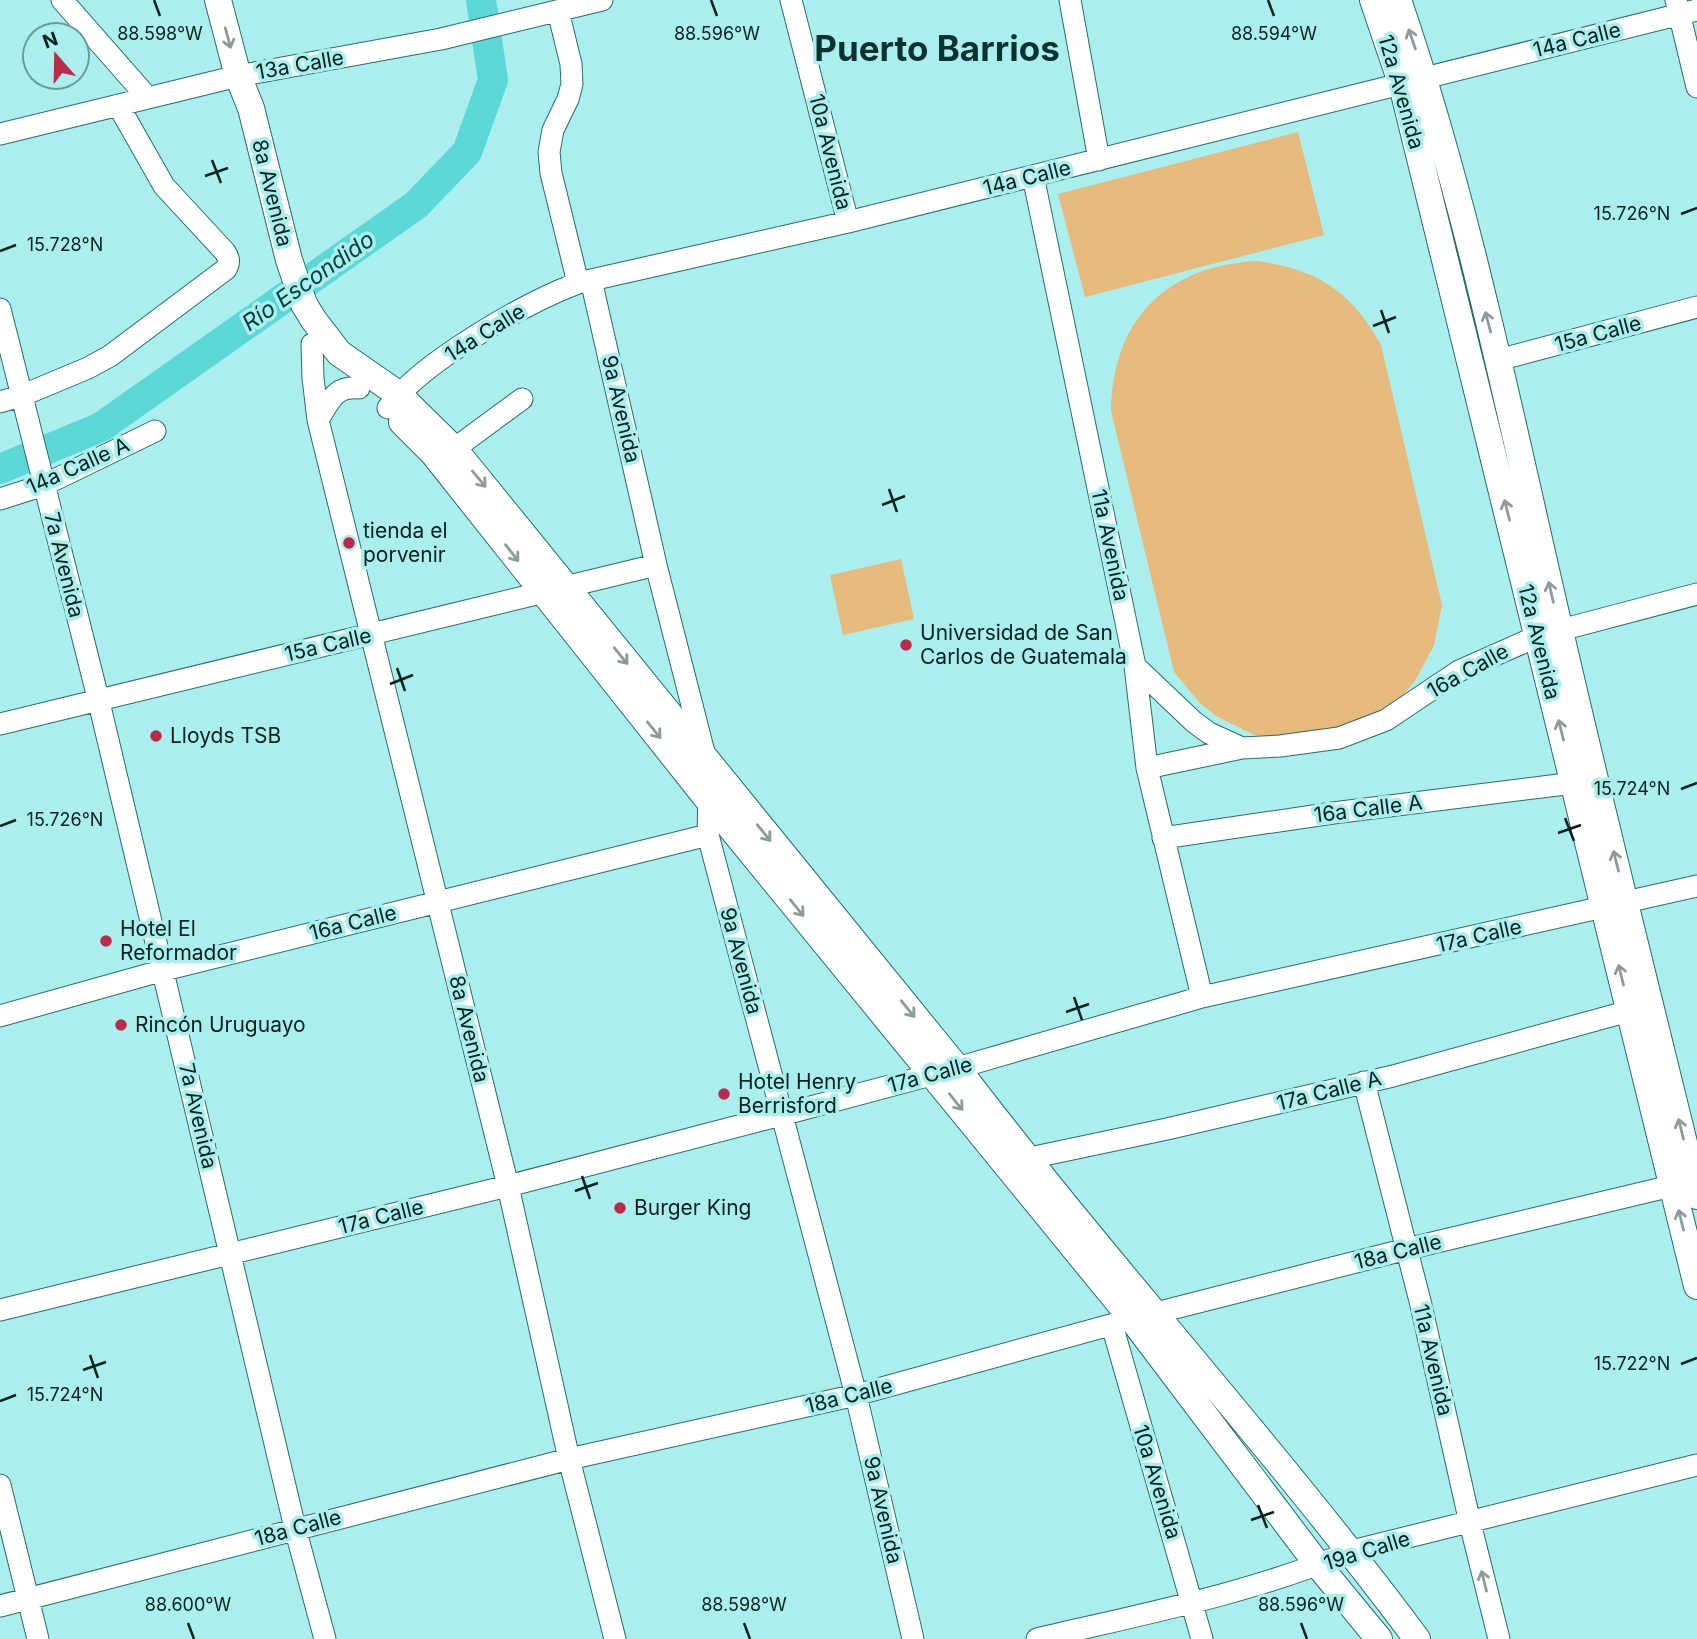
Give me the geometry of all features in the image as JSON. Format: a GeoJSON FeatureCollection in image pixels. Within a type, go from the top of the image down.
{"type":"FeatureCollection","features":[{"type":"Feature","properties":{"kind":"main road","name":"8a Avenida"},"geometry":{"type":"LineString","coordinates":[[218,0],[238,76],[251,108],[281,252],[297,306],[299,325],[328,363],[359,388],[393,401]]}},
{"type":"Feature","properties":{"kind":"main road","name":"12a Avenida"},"geometry":{"type":"LineString","coordinates":[[1373,0],[1414,82],[1498,360],[1574,783],[1615,905],[1629,1011],[1690,1185]]}},
{"type":"Feature","properties":{"kind":"main road","name":"12a Avenida"},"geometry":{"type":"LineString","coordinates":[[1398,0],[1414,82],[1615,905],[1690,1185],[1697,1286]]}},
{"type":"Feature","properties":{"kind":"main road","name":"8a Avenida"},"geometry":{"type":"LineString","coordinates":[[297,306],[313,319],[339,353],[393,401]]}},
{"type":"Feature","properties":{"kind":"main road"},"geometry":{"type":"LineString","coordinates":[[393,401],[454,449],[709,801],[945,1071],[1025,1158],[1132,1319],[1352,1551],[1417,1639]]}},
{"type":"Feature","properties":{"kind":"main road"},"geometry":{"type":"LineString","coordinates":[[393,401],[433,453],[706,761],[945,1071],[1318,1565],[1379,1639]]}},
{"type":"Feature","properties":{"kind":"street"},"geometry":{"type":"LineString","coordinates":[[61,0],[148,98]]}},
{"type":"Feature","properties":{"kind":"street","name":"13a Calle"},"geometry":{"type":"LineString","coordinates":[[0,134],[238,76],[442,39],[602,0]]}},
{"type":"Feature","properties":{"kind":"street","name":"10a Avenida"},"geometry":{"type":"LineString","coordinates":[[791,0],[848,222]]}},
{"type":"Feature","properties":{"kind":"street"},"geometry":{"type":"LineString","coordinates":[[1070,0],[1099,160]]}},
{"type":"Feature","properties":{"kind":"street"},"geometry":{"type":"LineString","coordinates":[[1685,8],[1697,87]]}},
{"type":"Feature","properties":{"kind":"street","name":"14a Calle"},"geometry":{"type":"LineString","coordinates":[[393,401],[474,338],[550,293],[584,281],[848,222],[1414,82],[1685,8]]}},
{"type":"Feature","properties":{"kind":"street","name":"9a Avenida"},"geometry":{"type":"LineString","coordinates":[[553,12],[571,64],[572,84],[568,99],[552,130],[549,152],[551,173],[584,281],[706,761],[708,835],[856,1395],[913,1639]]}},
{"type":"Feature","properties":{"kind":"street"},"geometry":{"type":"LineString","coordinates":[[0,402],[88,368],[110,356],[226,269],[229,258],[164,186],[118,105]]}},
{"type":"Feature","properties":{"kind":"street","name":"11a Avenida"},"geometry":{"type":"LineString","coordinates":[[1033,176],[1135,666],[1147,768],[1202,997]]}},
{"type":"Feature","properties":{"kind":"street","name":"15a Calle"},"geometry":{"type":"LineString","coordinates":[[1498,360],[1697,307]]}},
{"type":"Feature","properties":{"kind":"street","name":"7a Avenida"},"geometry":{"type":"LineString","coordinates":[[0,309],[98,698],[295,1528],[325,1639]]}},
{"type":"Feature","properties":{"kind":"street","name":"8a Avenida"},"geometry":{"type":"LineString","coordinates":[[312,344],[318,420],[508,1186],[569,1459],[615,1639]]}},
{"type":"Feature","properties":{"kind":"street"},"geometry":{"type":"LineString","coordinates":[[318,420],[334,394],[348,387],[359,388]]}},
{"type":"Feature","properties":{"kind":"street"},"geometry":{"type":"LineString","coordinates":[[454,449],[522,399]]}},
{"type":"Feature","properties":{"kind":"street","name":"14a Calle A"},"geometry":{"type":"LineString","coordinates":[[0,499],[155,431]]}},
{"type":"Feature","properties":{"kind":"street","name":"15a Calle"},"geometry":{"type":"LineString","coordinates":[[0,724],[98,698],[656,565]]}},
{"type":"Feature","properties":{"kind":"street","name":"16a Calle"},"geometry":{"type":"LineString","coordinates":[[1147,768],[1242,748],[1339,738],[1386,720],[1460,671],[1548,633],[1697,594]]}},
{"type":"Feature","properties":{"kind":"street","name":"16a Calle"},"geometry":{"type":"LineString","coordinates":[[1135,666],[1194,722],[1209,733],[1242,748]]}},
{"type":"Feature","properties":{"kind":"street","name":"16a Calle A"},"geometry":{"type":"LineString","coordinates":[[1163,838],[1333,813],[1574,783]]}},
{"type":"Feature","properties":{"kind":"street","name":"16a Calle"},"geometry":{"type":"LineString","coordinates":[[0,1016],[164,970],[708,835]]}},
{"type":"Feature","properties":{"kind":"street","name":"17a Calle"},"geometry":{"type":"LineString","coordinates":[[0,1310],[508,1186],[781,1115],[1202,997],[1697,886]]}},
{"type":"Feature","properties":{"kind":"street","name":"17a Calle A"},"geometry":{"type":"LineString","coordinates":[[1025,1158],[1167,1129],[1364,1082],[1629,1011]]}},
{"type":"Feature","properties":{"kind":"street","name":"11a Avenida"},"geometry":{"type":"LineString","coordinates":[[1364,1082],[1407,1249],[1469,1523],[1499,1639]]}},
{"type":"Feature","properties":{"kind":"street","name":"18a Calle"},"geometry":{"type":"LineString","coordinates":[[0,1606],[569,1459],[856,1395],[1132,1319],[1407,1249],[1690,1185]]}},
{"type":"Feature","properties":{"kind":"street","name":"10a Avenida"},"geometry":{"type":"LineString","coordinates":[[1132,1319],[1202,1639]]}},
{"type":"Feature","properties":{"kind":"street","name":"19a Calle"},"geometry":{"type":"LineString","coordinates":[[1037,1639],[1193,1603],[1318,1565],[1352,1551],[1697,1465]]}},
{"type":"Feature","properties":{"kind":"street"},"geometry":{"type":"LineString","coordinates":[[0,1485],[38,1639]]}},
{"type":"Feature","properties":{"kind":"shaded area"},"geometry":{"type":"Polygon","coordinates":[[[1298,132],[1324,235],[1085,297],[1058,194],[1298,132]]]}},
{"type":"Feature","properties":{"kind":"shaded area"},"geometry":{"type":"Polygon","coordinates":[[[1257,261],[1298,270],[1331,286],[1358,311],[1381,345],[1442,605],[1434,645],[1415,681],[1402,696],[1352,731],[1272,739],[1252,734],[1216,716],[1200,703],[1174,672],[1111,411],[1114,378],[1122,349],[1134,324],[1151,303],[1171,286],[1196,274],[1225,265],[1257,261]]]}},
{"type":"Feature","properties":{"kind":"shaded area"},"geometry":{"type":"Polygon","coordinates":[[[901,559],[914,619],[843,635],[830,575],[901,559]]]}},
{"type":"Feature","properties":{"kind":"waterway","name":"Río Escondido"},"geometry":{"type":"LineString","coordinates":[[0,469],[101,427],[416,205],[467,152],[493,80],[481,0]]}},
{"type":"Feature","properties":{"kind":"place","name":"tienda el porvenir"},"geometry":{"type":"Point","coordinates":[349,543]}},
{"type":"Feature","properties":{"kind":"place","name":"Universidad de San Carlos de Guatemala"},"geometry":{"type":"Point","coordinates":[906,645]}},
{"type":"Feature","properties":{"kind":"place","name":"Lloyds TSB"},"geometry":{"type":"Point","coordinates":[156,736]}},
{"type":"Feature","properties":{"kind":"place","name":"Hotel El Reformador"},"geometry":{"type":"Point","coordinates":[106,941]}},
{"type":"Feature","properties":{"kind":"place","name":"Rincón Uruguayo"},"geometry":{"type":"Point","coordinates":[121,1025]}},
{"type":"Feature","properties":{"kind":"place","name":"Hotel Henry Berrisford"},"geometry":{"type":"Point","coordinates":[724,1094]}},
{"type":"Feature","properties":{"kind":"place","name":"Burger King"},"geometry":{"type":"Point","coordinates":[620,1208]}},
{"type":"Feature","properties":{"kind":"district","name":"Puerto Barrios"},"geometry":{"type":"Point","coordinates":[937,49]}}]}
